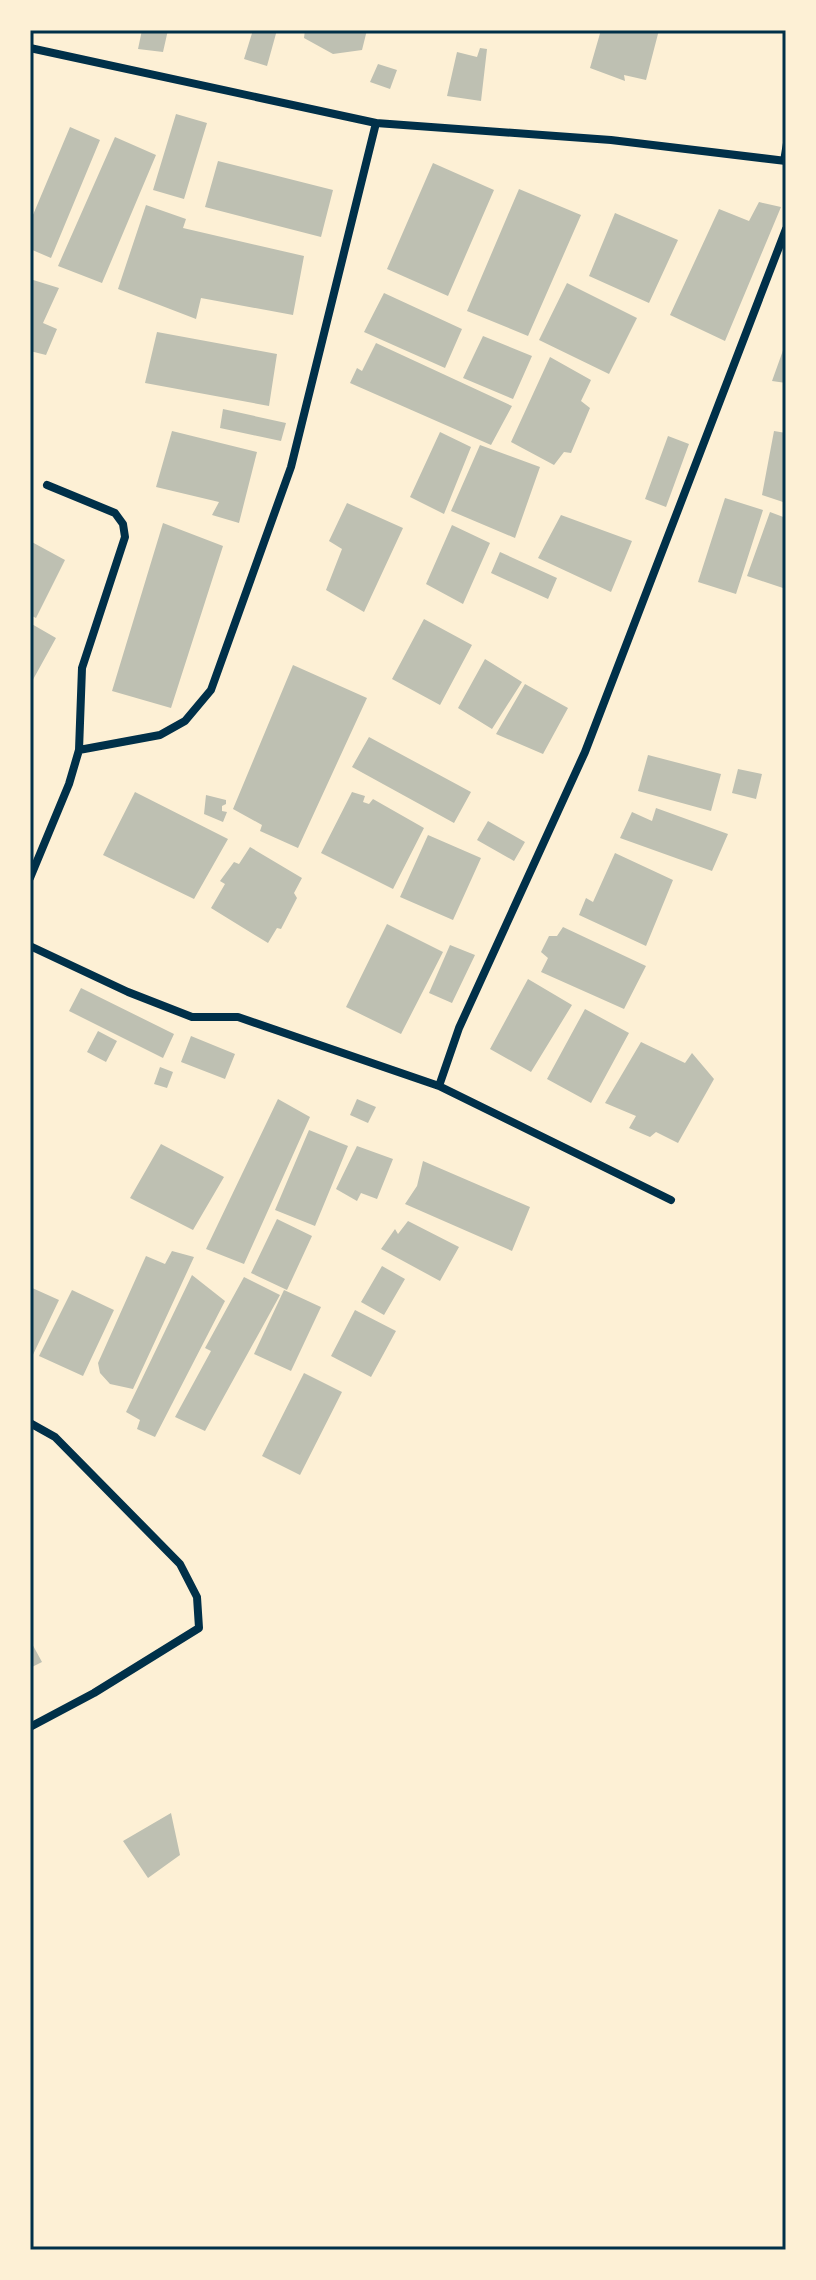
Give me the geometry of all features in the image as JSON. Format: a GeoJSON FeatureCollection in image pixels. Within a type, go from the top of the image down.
{"type":"FeatureCollection","features":[{"type":"Feature","properties":{"kind":"street"},"geometry":{"type":"LineString","coordinates":[[30,48],[376,123],[611,140],[784,161]]}},
{"type":"Feature","properties":{"kind":"street"},"geometry":{"type":"LineString","coordinates":[[79,750],[160,735],[185,721],[211,690],[291,467],[376,123]]}},
{"type":"Feature","properties":{"kind":"street"},"geometry":{"type":"LineString","coordinates":[[439,1086],[459,1028],[585,752],[786,229]]}},
{"type":"Feature","properties":{"kind":"street"},"geometry":{"type":"LineString","coordinates":[[30,878],[69,784],[79,750],[82,668],[125,537],[123,524],[115,513],[47,485]]}},
{"type":"Feature","properties":{"kind":"street"},"geometry":{"type":"LineString","coordinates":[[30,946],[128,992],[192,1017],[238,1017],[439,1086],[671,1200]]}},
{"type":"Feature","properties":{"kind":"street"},"geometry":{"type":"LineString","coordinates":[[30,1423],[55,1437],[180,1564],[197,1597],[199,1628],[94,1693],[30,1727]]}},
{"type":"Feature","properties":{"kind":"lane"},"geometry":{"type":"LineString","coordinates":[[784,161],[786,143]]}},
{"type":"Feature","properties":{"kind":"building"},"geometry":{"type":"Polygon","coordinates":[[[142,30],[168,30],[163,52],[138,49],[142,30]]]}},
{"type":"Feature","properties":{"kind":"building"},"geometry":{"type":"Polygon","coordinates":[[[253,30],[277,30],[267,66],[244,59],[253,30]]]}},
{"type":"Feature","properties":{"kind":"building"},"geometry":{"type":"Polygon","coordinates":[[[305,30],[367,30],[362,50],[333,54],[304,38],[305,30]]]}},
{"type":"Feature","properties":{"kind":"building"},"geometry":{"type":"Polygon","coordinates":[[[601,30],[659,30],[646,80],[624,75],[625,81],[590,68],[601,30]]]}},
{"type":"Feature","properties":{"kind":"building"},"geometry":{"type":"Polygon","coordinates":[[[480,48],[487,49],[481,101],[447,96],[457,52],[477,57],[480,48]]]}},
{"type":"Feature","properties":{"kind":"building"},"geometry":{"type":"Polygon","coordinates":[[[378,64],[397,70],[390,89],[370,82],[378,64]]]}},
{"type":"Feature","properties":{"kind":"building"},"geometry":{"type":"Polygon","coordinates":[[[176,114],[207,123],[184,199],[153,190],[176,114]]]}},
{"type":"Feature","properties":{"kind":"building"},"geometry":{"type":"Polygon","coordinates":[[[70,127],[100,140],[51,258],[30,249],[30,222],[70,127]]]}},
{"type":"Feature","properties":{"kind":"building"},"geometry":{"type":"Polygon","coordinates":[[[115,137],[156,155],[102,283],[58,266],[115,137]]]}},
{"type":"Feature","properties":{"kind":"building"},"geometry":{"type":"Polygon","coordinates":[[[218,161],[333,190],[321,237],[205,207],[218,161]]]}},
{"type":"Feature","properties":{"kind":"building"},"geometry":{"type":"Polygon","coordinates":[[[433,163],[494,190],[448,296],[387,269],[433,163]]]}},
{"type":"Feature","properties":{"kind":"building"},"geometry":{"type":"Polygon","coordinates":[[[519,189],[581,215],[528,336],[467,311],[519,189]]]}},
{"type":"Feature","properties":{"kind":"building"},"geometry":{"type":"Polygon","coordinates":[[[759,202],[781,207],[725,341],[670,315],[719,209],[749,221],[759,202]]]}},
{"type":"Feature","properties":{"kind":"building"},"geometry":{"type":"Polygon","coordinates":[[[146,205],[186,219],[183,228],[304,256],[293,315],[201,298],[196,319],[118,289],[146,205]]]}},
{"type":"Feature","properties":{"kind":"building"},"geometry":{"type":"Polygon","coordinates":[[[615,213],[678,240],[649,303],[589,276],[615,213]]]}},
{"type":"Feature","properties":{"kind":"building"},"geometry":{"type":"Polygon","coordinates":[[[30,279],[59,288],[43,323],[57,329],[46,355],[30,351],[30,279]]]}},
{"type":"Feature","properties":{"kind":"building"},"geometry":{"type":"Polygon","coordinates":[[[567,283],[637,318],[609,374],[539,340],[567,283]]]}},
{"type":"Feature","properties":{"kind":"building"},"geometry":{"type":"Polygon","coordinates":[[[384,293],[462,329],[445,368],[364,332],[384,293]]]}},
{"type":"Feature","properties":{"kind":"building"},"geometry":{"type":"Polygon","coordinates":[[[157,332],[277,354],[269,406],[145,383],[157,332]]]}},
{"type":"Feature","properties":{"kind":"building"},"geometry":{"type":"Polygon","coordinates":[[[483,336],[532,356],[513,399],[463,378],[483,336]]]}},
{"type":"Feature","properties":{"kind":"building"},"geometry":{"type":"Polygon","coordinates":[[[786,342],[786,383],[772,381],[786,342]]]}},
{"type":"Feature","properties":{"kind":"building"},"geometry":{"type":"Polygon","coordinates":[[[376,343],[512,406],[491,445],[350,383],[357,368],[362,371],[376,343]]]}},
{"type":"Feature","properties":{"kind":"building"},"geometry":{"type":"Polygon","coordinates":[[[550,357],[591,380],[581,401],[590,408],[571,453],[564,452],[554,465],[511,442],[550,357]]]}},
{"type":"Feature","properties":{"kind":"building"},"geometry":{"type":"Polygon","coordinates":[[[223,409],[286,423],[281,441],[220,428],[223,409]]]}},
{"type":"Feature","properties":{"kind":"building"},"geometry":{"type":"Polygon","coordinates":[[[172,431],[257,452],[239,523],[212,515],[219,502],[156,487],[172,431]]]}},
{"type":"Feature","properties":{"kind":"building"},"geometry":{"type":"Polygon","coordinates":[[[774,431],[786,433],[786,503],[762,495],[774,431]]]}},
{"type":"Feature","properties":{"kind":"building"},"geometry":{"type":"Polygon","coordinates":[[[440,432],[471,447],[444,514],[410,497],[440,432]]]}},
{"type":"Feature","properties":{"kind":"building"},"geometry":{"type":"Polygon","coordinates":[[[668,436],[689,444],[666,507],[645,499],[668,436]]]}},
{"type":"Feature","properties":{"kind":"building"},"geometry":{"type":"Polygon","coordinates":[[[480,445],[540,467],[515,538],[451,511],[480,445]]]}},
{"type":"Feature","properties":{"kind":"building"},"geometry":{"type":"Polygon","coordinates":[[[725,498],[763,510],[736,594],[698,582],[725,498]]]}},
{"type":"Feature","properties":{"kind":"building"},"geometry":{"type":"Polygon","coordinates":[[[347,503],[403,528],[364,612],[326,590],[342,549],[329,541],[347,503]]]}},
{"type":"Feature","properties":{"kind":"building"},"geometry":{"type":"Polygon","coordinates":[[[770,512],[786,518],[786,589],[747,576],[770,512]]]}},
{"type":"Feature","properties":{"kind":"building"},"geometry":{"type":"Polygon","coordinates":[[[561,515],[632,541],[611,592],[538,558],[561,515]]]}},
{"type":"Feature","properties":{"kind":"building"},"geometry":{"type":"Polygon","coordinates":[[[163,523],[223,546],[171,708],[112,691],[163,523]]]}},
{"type":"Feature","properties":{"kind":"building"},"geometry":{"type":"Polygon","coordinates":[[[452,525],[490,543],[463,604],[426,584],[452,525]]]}},
{"type":"Feature","properties":{"kind":"building"},"geometry":{"type":"Polygon","coordinates":[[[30,541],[65,560],[36,618],[30,615],[30,541]]]}},
{"type":"Feature","properties":{"kind":"building"},"geometry":{"type":"Polygon","coordinates":[[[500,552],[557,578],[548,599],[491,573],[500,552]]]}},
{"type":"Feature","properties":{"kind":"building"},"geometry":{"type":"Polygon","coordinates":[[[424,619],[472,645],[440,705],[392,679],[424,619]]]}},
{"type":"Feature","properties":{"kind":"building"},"geometry":{"type":"Polygon","coordinates":[[[30,623],[56,638],[30,685],[30,623]]]}},
{"type":"Feature","properties":{"kind":"building"},"geometry":{"type":"Polygon","coordinates":[[[485,659],[522,682],[492,729],[458,708],[485,659]]]}},
{"type":"Feature","properties":{"kind":"building"},"geometry":{"type":"Polygon","coordinates":[[[293,665],[367,698],[298,848],[260,831],[262,825],[233,809],[293,665]]]}},
{"type":"Feature","properties":{"kind":"building"},"geometry":{"type":"Polygon","coordinates":[[[525,684],[568,708],[543,754],[496,734],[525,684]]]}},
{"type":"Feature","properties":{"kind":"building"},"geometry":{"type":"Polygon","coordinates":[[[369,737],[471,792],[454,823],[352,767],[369,737]]]}},
{"type":"Feature","properties":{"kind":"building"},"geometry":{"type":"Polygon","coordinates":[[[648,755],[721,774],[711,811],[638,791],[648,755]]]}},
{"type":"Feature","properties":{"kind":"building"},"geometry":{"type":"Polygon","coordinates":[[[738,769],[762,774],[756,799],[732,793],[738,769]]]}},
{"type":"Feature","properties":{"kind":"building"},"geometry":{"type":"Polygon","coordinates":[[[135,792],[228,839],[194,899],[103,855],[135,792]]]}},
{"type":"Feature","properties":{"kind":"building"},"geometry":{"type":"Polygon","coordinates":[[[352,792],[365,796],[363,802],[369,804],[373,799],[424,828],[393,889],[321,853],[352,792]]]}},
{"type":"Feature","properties":{"kind":"building"},"geometry":{"type":"Polygon","coordinates":[[[206,795],[226,800],[222,806],[222,811],[227,812],[223,822],[204,814],[206,795]]]}},
{"type":"Feature","properties":{"kind":"building"},"geometry":{"type":"Polygon","coordinates":[[[656,808],[728,834],[712,871],[620,838],[632,812],[652,821],[656,808]]]}},
{"type":"Feature","properties":{"kind":"building"},"geometry":{"type":"Polygon","coordinates":[[[488,821],[525,842],[514,861],[477,840],[488,821]]]}},
{"type":"Feature","properties":{"kind":"building"},"geometry":{"type":"Polygon","coordinates":[[[428,835],[481,858],[453,920],[400,897],[428,835]]]}},
{"type":"Feature","properties":{"kind":"building"},"geometry":{"type":"Polygon","coordinates":[[[250,847],[302,878],[294,893],[297,898],[281,929],[277,928],[268,943],[211,908],[225,884],[220,881],[234,862],[239,864],[250,847]]]}},
{"type":"Feature","properties":{"kind":"building"},"geometry":{"type":"Polygon","coordinates":[[[615,853],[673,880],[646,946],[579,915],[586,898],[593,902],[615,853]]]}},
{"type":"Feature","properties":{"kind":"building"},"geometry":{"type":"Polygon","coordinates":[[[387,924],[443,952],[401,1034],[346,1007],[387,924]]]}},
{"type":"Feature","properties":{"kind":"building"},"geometry":{"type":"Polygon","coordinates":[[[563,927],[646,966],[624,1009],[541,972],[548,958],[541,952],[549,936],[557,936],[563,927]]]}},
{"type":"Feature","properties":{"kind":"building"},"geometry":{"type":"Polygon","coordinates":[[[450,945],[475,955],[452,1003],[429,993],[450,945]]]}},
{"type":"Feature","properties":{"kind":"building"},"geometry":{"type":"Polygon","coordinates":[[[528,979],[572,1005],[531,1072],[490,1049],[528,979]]]}},
{"type":"Feature","properties":{"kind":"building"},"geometry":{"type":"Polygon","coordinates":[[[81,988],[174,1034],[163,1058],[69,1011],[81,988]]]}},
{"type":"Feature","properties":{"kind":"building"},"geometry":{"type":"Polygon","coordinates":[[[585,1009],[629,1033],[591,1103],[547,1079],[585,1009]]]}},
{"type":"Feature","properties":{"kind":"building"},"geometry":{"type":"Polygon","coordinates":[[[98,1031],[117,1041],[106,1062],[87,1052],[98,1031]]]}},
{"type":"Feature","properties":{"kind":"building"},"geometry":{"type":"Polygon","coordinates":[[[191,1036],[235,1054],[225,1079],[181,1062],[191,1036]]]}},
{"type":"Feature","properties":{"kind":"building"},"geometry":{"type":"Polygon","coordinates":[[[641,1042],[685,1063],[692,1053],[714,1079],[678,1143],[656,1132],[650,1137],[629,1128],[636,1116],[605,1103],[641,1042]]]}},
{"type":"Feature","properties":{"kind":"building"},"geometry":{"type":"Polygon","coordinates":[[[160,1067],[173,1072],[167,1088],[154,1084],[160,1067]]]}},
{"type":"Feature","properties":{"kind":"building"},"geometry":{"type":"Polygon","coordinates":[[[278,1099],[310,1117],[244,1264],[206,1249],[278,1099]]]}},
{"type":"Feature","properties":{"kind":"building"},"geometry":{"type":"Polygon","coordinates":[[[357,1099],[376,1107],[368,1123],[350,1115],[357,1099]]]}},
{"type":"Feature","properties":{"kind":"building"},"geometry":{"type":"Polygon","coordinates":[[[309,1130],[348,1146],[315,1226],[275,1210],[309,1130]]]}},
{"type":"Feature","properties":{"kind":"building"},"geometry":{"type":"Polygon","coordinates":[[[161,1144],[224,1177],[193,1230],[130,1198],[161,1144]]]}},
{"type":"Feature","properties":{"kind":"building"},"geometry":{"type":"Polygon","coordinates":[[[357,1146],[393,1159],[377,1199],[361,1193],[357,1201],[336,1189],[357,1146]]]}},
{"type":"Feature","properties":{"kind":"building"},"geometry":{"type":"Polygon","coordinates":[[[423,1161],[530,1207],[512,1251],[405,1204],[417,1186],[423,1161]]]}},
{"type":"Feature","properties":{"kind":"building"},"geometry":{"type":"Polygon","coordinates":[[[277,1219],[312,1236],[287,1290],[251,1273],[277,1219]]]}},
{"type":"Feature","properties":{"kind":"building"},"geometry":{"type":"Polygon","coordinates":[[[408,1221],[459,1247],[440,1281],[381,1249],[395,1229],[398,1234],[408,1221]]]}},
{"type":"Feature","properties":{"kind":"building"},"geometry":{"type":"Polygon","coordinates":[[[172,1251],[194,1257],[133,1389],[110,1384],[100,1373],[98,1363],[146,1256],[165,1264],[172,1251]]]}},
{"type":"Feature","properties":{"kind":"building"},"geometry":{"type":"Polygon","coordinates":[[[382,1266],[405,1279],[384,1315],[361,1302],[382,1266]]]}},
{"type":"Feature","properties":{"kind":"building"},"geometry":{"type":"Polygon","coordinates":[[[192,1275],[225,1301],[155,1437],[137,1429],[140,1420],[126,1412],[192,1275]]]}},
{"type":"Feature","properties":{"kind":"building"},"geometry":{"type":"Polygon","coordinates":[[[244,1277],[280,1295],[205,1431],[175,1417],[211,1351],[205,1348],[244,1277]]]}},
{"type":"Feature","properties":{"kind":"building"},"geometry":{"type":"Polygon","coordinates":[[[30,1287],[59,1300],[30,1361],[30,1287]]]}},
{"type":"Feature","properties":{"kind":"building"},"geometry":{"type":"Polygon","coordinates":[[[72,1290],[114,1310],[83,1376],[39,1356],[72,1290]]]}},
{"type":"Feature","properties":{"kind":"building"},"geometry":{"type":"Polygon","coordinates":[[[284,1290],[321,1307],[291,1371],[254,1354],[284,1290]]]}},
{"type":"Feature","properties":{"kind":"building"},"geometry":{"type":"Polygon","coordinates":[[[355,1310],[396,1331],[371,1377],[331,1356],[355,1310]]]}},
{"type":"Feature","properties":{"kind":"building"},"geometry":{"type":"Polygon","coordinates":[[[304,1373],[342,1392],[300,1475],[262,1456],[304,1373]]]}},
{"type":"Feature","properties":{"kind":"building"},"geometry":{"type":"Polygon","coordinates":[[[30,1640],[42,1662],[30,1668],[30,1640]]]}},
{"type":"Feature","properties":{"kind":"building"},"geometry":{"type":"Polygon","coordinates":[[[171,1813],[180,1855],[148,1878],[123,1841],[171,1813]]]}}]}
